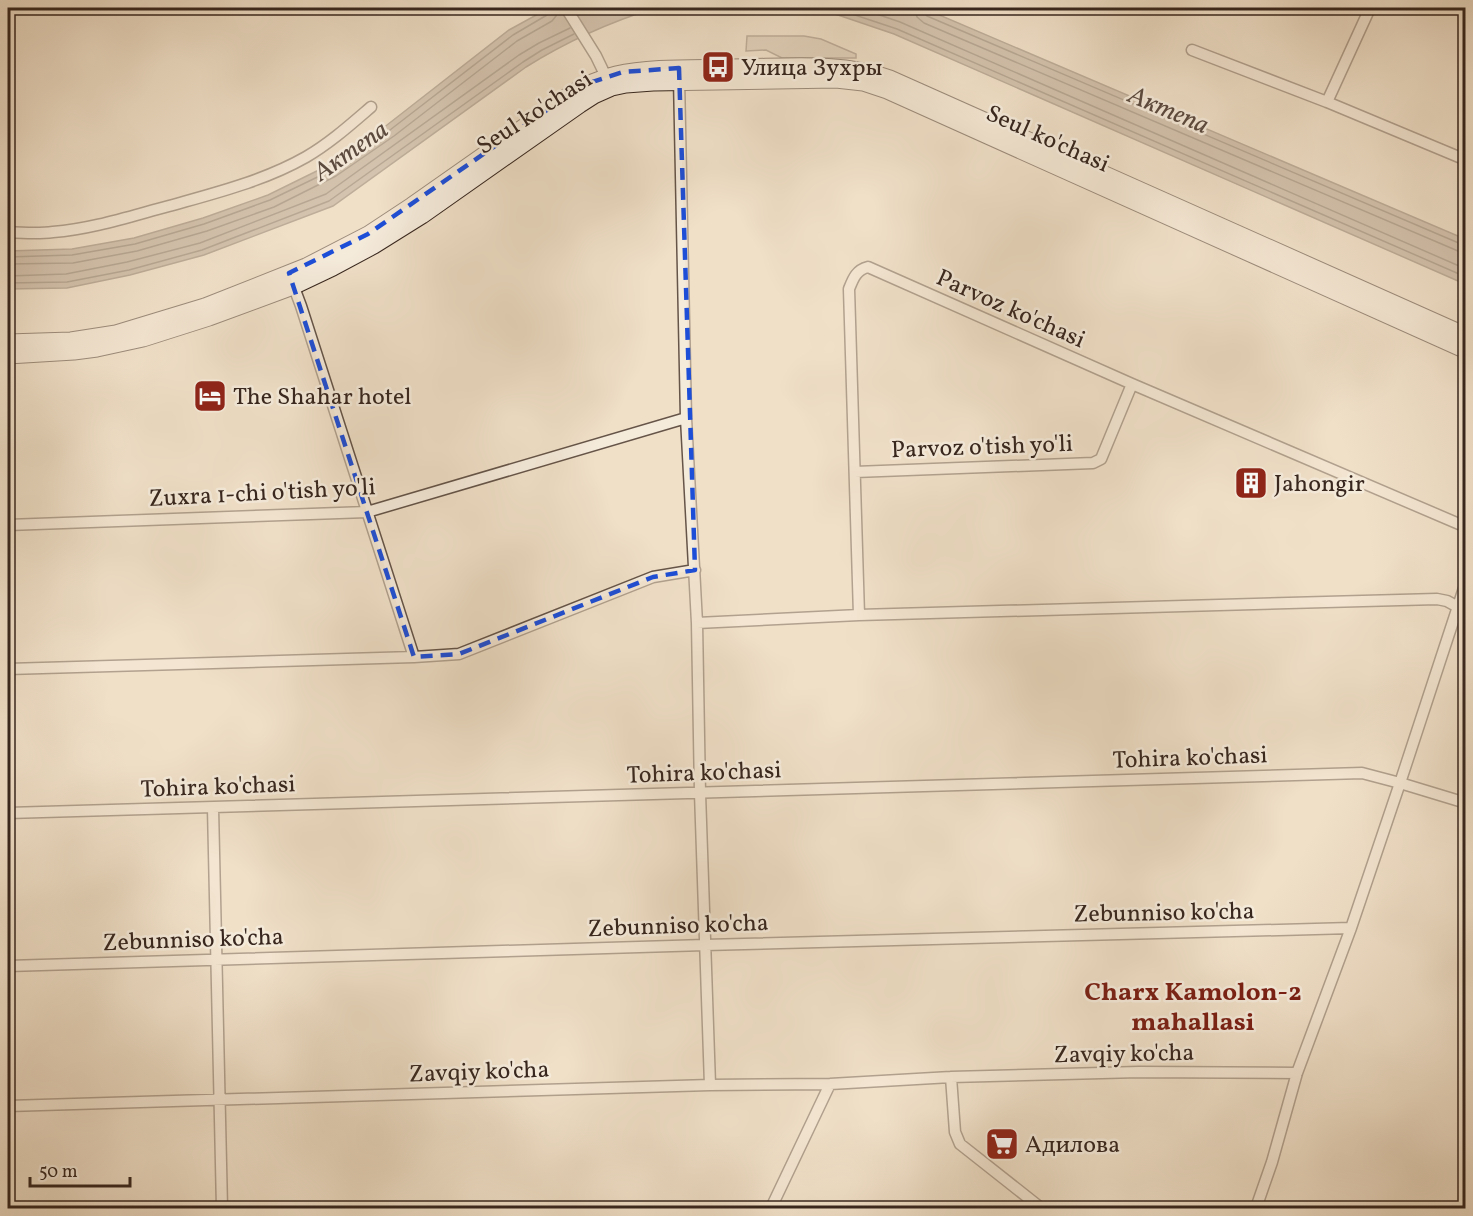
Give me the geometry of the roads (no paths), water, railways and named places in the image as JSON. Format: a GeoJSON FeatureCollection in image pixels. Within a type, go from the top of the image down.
{"type":"FeatureCollection","features":[{"type":"Feature","properties":{"kind":"main road","name":"Seul ko'chasi"},"geometry":{"type":"LineString","coordinates":[[8,342],[71,340],[116,333],[333,268],[422,216],[594,96],[609,82],[635,84],[679,75],[825,67],[852,68],[878,73],[914,88],[1466,335]]}},
{"type":"Feature","properties":{"kind":"main road","name":"Seul ko'chasi"},"geometry":{"type":"LineString","coordinates":[[679,75],[836,80],[875,86],[1466,351]]}},
{"type":"Feature","properties":{"kind":"main road","name":"Seul ko'chasi"},"geometry":{"type":"LineString","coordinates":[[8,356],[74,352],[143,339],[209,318],[291,280]]}},
{"type":"Feature","properties":{"kind":"street"},"geometry":{"type":"LineString","coordinates":[[566,8],[596,56],[609,82]]}},
{"type":"Feature","properties":{"kind":"street"},"geometry":{"type":"LineString","coordinates":[[1327,102],[1370,8]]}},
{"type":"Feature","properties":{"kind":"street"},"geometry":{"type":"LineString","coordinates":[[1192,50],[1327,102],[1466,160]]}},
{"type":"Feature","properties":{"kind":"street"},"geometry":{"type":"LineString","coordinates":[[679,75],[686,418],[697,623],[710,1085]]}},
{"type":"Feature","properties":{"kind":"street"},"geometry":{"type":"LineString","coordinates":[[8,232],[54,232],[87,226],[230,188],[285,167],[322,148],[371,107]]}},
{"type":"Feature","properties":{"kind":"street","name":"Parvoz ko'chasi"},"geometry":{"type":"LineString","coordinates":[[859,615],[849,289],[860,269],[868,267],[1132,384],[1466,527]]}},
{"type":"Feature","properties":{"kind":"street"},"geometry":{"type":"LineString","coordinates":[[291,280],[414,657]]}},
{"type":"Feature","properties":{"kind":"street","name":"Parvoz o'tish yo'li"},"geometry":{"type":"LineString","coordinates":[[855,472],[1093,463],[1101,459],[1132,384]]}},
{"type":"Feature","properties":{"kind":"street","name":"Zuxra 1-chi o'tish yo'li"},"geometry":{"type":"LineString","coordinates":[[8,525],[367,512],[686,418]]}},
{"type":"Feature","properties":{"kind":"street"},"geometry":{"type":"LineString","coordinates":[[8,669],[459,654],[653,577],[695,570]]}},
{"type":"Feature","properties":{"kind":"street"},"geometry":{"type":"LineString","coordinates":[[1256,1209],[1297,1073],[1351,928],[1466,582]]}},
{"type":"Feature","properties":{"kind":"street"},"geometry":{"type":"LineString","coordinates":[[697,623],[859,615],[1437,599],[1458,607]]}},
{"type":"Feature","properties":{"kind":"street","name":"Tohira ko'chasi"},"geometry":{"type":"LineString","coordinates":[[8,813],[1362,773],[1466,803]]}},
{"type":"Feature","properties":{"kind":"street"},"geometry":{"type":"LineString","coordinates":[[213,808],[222,1209]]}},
{"type":"Feature","properties":{"kind":"street","name":"Zebunniso ko'cha"},"geometry":{"type":"LineString","coordinates":[[8,966],[1351,928]]}},
{"type":"Feature","properties":{"kind":"street","name":"Zavqiy ko'cha"},"geometry":{"type":"LineString","coordinates":[[8,1106],[710,1085],[830,1084],[951,1077],[1139,1072],[1297,1073]]}},
{"type":"Feature","properties":{"kind":"street"},"geometry":{"type":"LineString","coordinates":[[951,1077],[955,1132],[960,1144],[1041,1209]]}},
{"type":"Feature","properties":{"kind":"street"},"geometry":{"type":"LineString","coordinates":[[771,1209],[830,1084]]}},
{"type":"Feature","properties":{"kind":"water","name":"Актепа"},"geometry":{"type":"Polygon","coordinates":[[[549,8],[655,8],[589,33],[526,67],[333,206],[204,255],[130,275],[67,288],[8,289],[8,251],[72,249],[134,238],[203,218],[268,195],[329,165],[387,125],[509,30],[549,8]]]}},
{"type":"Feature","properties":{"kind":"water","name":"Актепа"},"geometry":{"type":"Polygon","coordinates":[[[812,8],[923,8],[1465,239],[1465,284],[894,34],[812,8]]]}},
{"type":"Feature","properties":{"kind":"place","name":"Улица Зухры"},"geometry":{"type":"Point","coordinates":[718,67]}},
{"type":"Feature","properties":{"kind":"place","name":"The Shahar hotel"},"geometry":{"type":"Point","coordinates":[210,396]}},
{"type":"Feature","properties":{"kind":"place","name":"Jahongir"},"geometry":{"type":"Point","coordinates":[1251,483]}},
{"type":"Feature","properties":{"kind":"place","name":"Адилова"},"geometry":{"type":"Point","coordinates":[1002,1144]}},
{"type":"Feature","properties":{"kind":"district","name":"Charx Kamolon-2 mahallasi"},"geometry":{"type":"Point","coordinates":[1193,1006]}}]}
